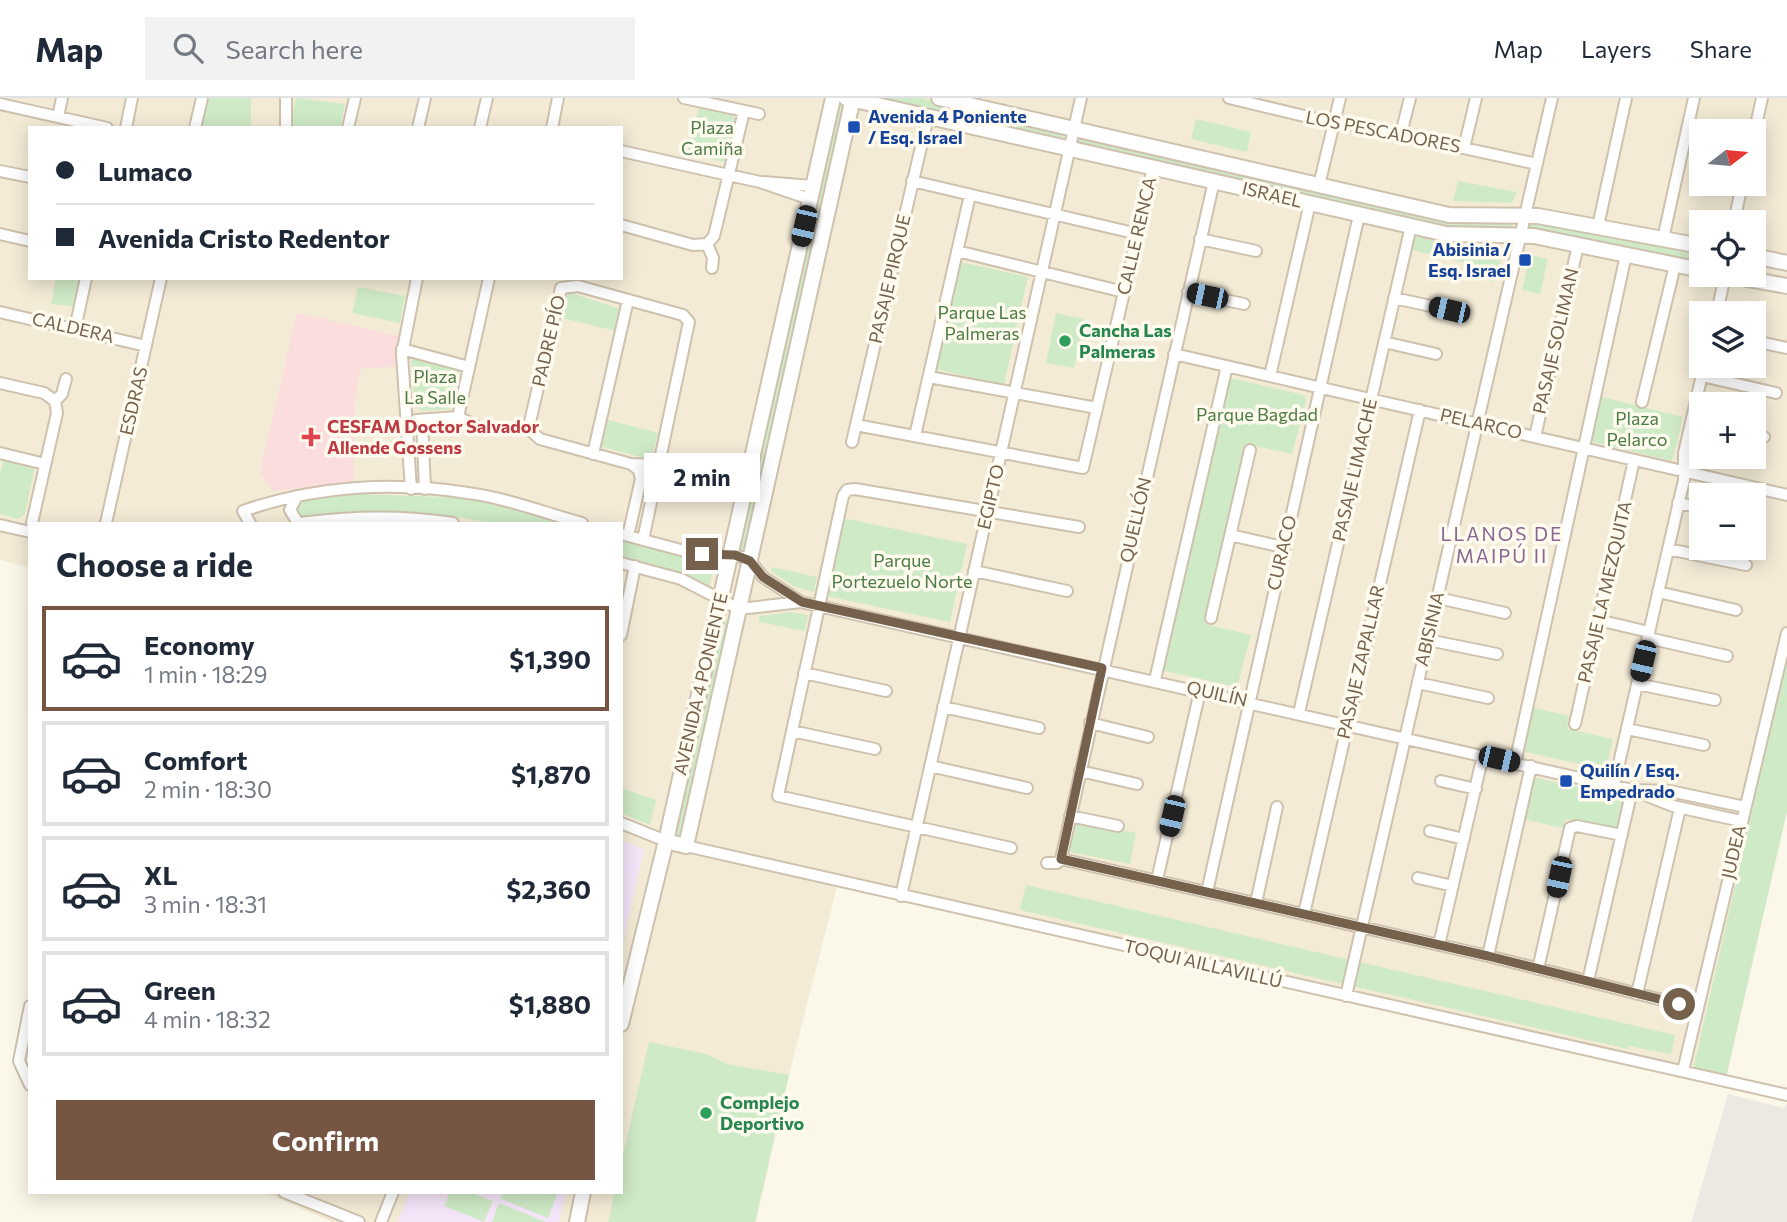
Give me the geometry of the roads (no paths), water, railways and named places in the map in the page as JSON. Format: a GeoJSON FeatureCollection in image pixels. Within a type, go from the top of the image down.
{"type":"FeatureCollection","features":[{"type":"Feature","properties":{"kind":"street"},"geometry":{"type":"LineString","coordinates":[[58,117],[62,98]]}},
{"type":"Feature","properties":{"kind":"street"},"geometry":{"type":"LineString","coordinates":[[126,126],[132,98]]}},
{"type":"Feature","properties":{"kind":"street"},"geometry":{"type":"LineString","coordinates":[[195,126],[202,98]]}},
{"type":"Feature","properties":{"kind":"street"},"geometry":{"type":"LineString","coordinates":[[286,98],[286,126]]}},
{"type":"Feature","properties":{"kind":"street"},"geometry":{"type":"LineString","coordinates":[[348,126],[355,98]]}},
{"type":"Feature","properties":{"kind":"street"},"geometry":{"type":"LineString","coordinates":[[418,126],[425,98]]}},
{"type":"Feature","properties":{"kind":"street"},"geometry":{"type":"LineString","coordinates":[[480,126],[487,98]]}},
{"type":"Feature","properties":{"kind":"street"},"geometry":{"type":"LineString","coordinates":[[552,126],[558,98]]}},
{"type":"Feature","properties":{"kind":"street"},"geometry":{"type":"LineString","coordinates":[[684,98],[759,114]]}},
{"type":"Feature","properties":{"kind":"street","name":"AVENIDA 4 PONIENTE"},"geometry":{"type":"LineString","coordinates":[[623,1016],[666,841],[834,98]]}},
{"type":"Feature","properties":{"kind":"street","name":"ISRAEL"},"geometry":{"type":"LineString","coordinates":[[939,98],[1449,215],[1525,216],[1598,226],[1689,244]]}},
{"type":"Feature","properties":{"kind":"street","name":"EGIPTO"},"geometry":{"type":"LineString","coordinates":[[901,896],[1081,98]]}},
{"type":"Feature","properties":{"kind":"street","name":"LOS PESCADORES"},"geometry":{"type":"LineString","coordinates":[[1229,98],[1273,103],[1334,122],[1537,164]]}},
{"type":"Feature","properties":{"kind":"street"},"geometry":{"type":"LineString","coordinates":[[1319,185],[1340,98]]}},
{"type":"Feature","properties":{"kind":"street"},"geometry":{"type":"LineString","coordinates":[[1401,134],[1410,98]]}},
{"type":"Feature","properties":{"kind":"street"},"geometry":{"type":"LineString","coordinates":[[1464,148],[1476,98]]}},
{"type":"Feature","properties":{"kind":"street","name":"ABISINIA"},"geometry":{"type":"LineString","coordinates":[[1346,996],[1552,98]]}},
{"type":"Feature","properties":{"kind":"street"},"geometry":{"type":"LineString","coordinates":[[1598,226],[1626,98]]}},
{"type":"Feature","properties":{"kind":"street"},"geometry":{"type":"LineString","coordinates":[[1663,239],[1694,98]]}},
{"type":"Feature","properties":{"kind":"street"},"geometry":{"type":"LineString","coordinates":[[1757,119],[1762,98]]}},
{"type":"Feature","properties":{"kind":"street","name":"AVENIDA 4 PONIENTE"},"geometry":{"type":"LineString","coordinates":[[686,846],[851,99]]}},
{"type":"Feature","properties":{"kind":"street","name":"ISRAEL"},"geometry":{"type":"LineString","coordinates":[[851,99],[1454,236],[1521,236],[1689,268]]}},
{"type":"Feature","properties":{"kind":"street"},"geometry":{"type":"LineString","coordinates":[[0,104],[26,104],[58,117],[98,126]]}},
{"type":"Feature","properties":{"kind":"street"},"geometry":{"type":"LineString","coordinates":[[623,226],[693,245],[707,244],[714,236],[744,111]]}},
{"type":"Feature","properties":{"kind":"street","name":"PASAJE PIRQUE"},"geometry":{"type":"LineString","coordinates":[[852,442],[928,117]]}},
{"type":"Feature","properties":{"kind":"street"},"geometry":{"type":"LineString","coordinates":[[623,151],[811,193]]}},
{"type":"Feature","properties":{"kind":"street","name":"CALLE RENCA"},"geometry":{"type":"LineString","coordinates":[[1001,452],[1083,468],[1153,168]]}},
{"type":"Feature","properties":{"kind":"street"},"geometry":{"type":"LineString","coordinates":[[0,171],[28,177]]}},
{"type":"Feature","properties":{"kind":"street"},"geometry":{"type":"LineString","coordinates":[[912,181],[1138,234]]}},
{"type":"Feature","properties":{"kind":"street","name":"QUELLÓN"},"geometry":{"type":"LineString","coordinates":[[1061,859],[1214,181]]}},
{"type":"Feature","properties":{"kind":"street"},"geometry":{"type":"LineString","coordinates":[[915,436],[970,195]]}},
{"type":"Feature","properties":{"kind":"street"},"geometry":{"type":"LineString","coordinates":[[1269,376],[1310,203]]}},
{"type":"Feature","properties":{"kind":"street","name":"CURACO"},"geometry":{"type":"LineString","coordinates":[[1207,892],[1359,215]]}},
{"type":"Feature","properties":{"kind":"street","name":"PASAJE LIMACHE"},"geometry":{"type":"LineString","coordinates":[[1299,713],[1411,226]]}},
{"type":"Feature","properties":{"kind":"street"},"geometry":{"type":"LineString","coordinates":[[0,234],[28,241]]}},
{"type":"Feature","properties":{"kind":"street"},"geometry":{"type":"LineString","coordinates":[[1200,239],[1256,251]]}},
{"type":"Feature","properties":{"kind":"street"},"geometry":{"type":"LineString","coordinates":[[707,244],[713,258],[712,268]]}},
{"type":"Feature","properties":{"kind":"street","name":"PASAJE SOLIMAN"},"geometry":{"type":"LineString","coordinates":[[1535,437],[1577,245]]}},
{"type":"Feature","properties":{"kind":"street"},"geometry":{"type":"LineString","coordinates":[[957,251],[1124,292]]}},
{"type":"Feature","properties":{"kind":"street"},"geometry":{"type":"LineString","coordinates":[[1515,763],[1626,255]]}},
{"type":"Feature","properties":{"kind":"street"},"geometry":{"type":"LineString","coordinates":[[1766,259],[1787,263]]}},
{"type":"Feature","properties":{"kind":"street"},"geometry":{"type":"LineString","coordinates":[[1642,402],[1675,265]]}},
{"type":"Feature","properties":{"kind":"street"},"geometry":{"type":"LineString","coordinates":[[75,329],[86,280]]}},
{"type":"Feature","properties":{"kind":"street","name":"ESDRAS"},"geometry":{"type":"LineString","coordinates":[[106,522],[161,280]]}},
{"type":"Feature","properties":{"kind":"street"},"geometry":{"type":"LineString","coordinates":[[411,489],[402,349],[417,280]]}},
{"type":"Feature","properties":{"kind":"street"},"geometry":{"type":"LineString","coordinates":[[458,417],[489,280]]}},
{"type":"Feature","properties":{"kind":"street"},"geometry":{"type":"LineString","coordinates":[[1766,282],[1787,286]]}},
{"type":"Feature","properties":{"kind":"street","name":"PADRE PÍO"},"geometry":{"type":"LineString","coordinates":[[558,283],[628,300],[686,318],[690,329],[660,465],[631,464],[540,439],[533,435],[530,426],[558,283]]}},
{"type":"Feature","properties":{"kind":"street"},"geometry":{"type":"LineString","coordinates":[[1188,292],[1244,304]]}},
{"type":"Feature","properties":{"kind":"street"},"geometry":{"type":"LineString","coordinates":[[1394,298],[1449,310]]}},
{"type":"Feature","properties":{"kind":"street"},"geometry":{"type":"LineString","coordinates":[[593,454],[628,300]]}},
{"type":"Feature","properties":{"kind":"street","name":"CALDERA"},"geometry":{"type":"LineString","coordinates":[[0,312],[146,346]]}},
{"type":"Feature","properties":{"kind":"street"},"geometry":{"type":"LineString","coordinates":[[1384,342],[1436,354]]}},
{"type":"Feature","properties":{"kind":"street"},"geometry":{"type":"LineString","coordinates":[[1766,344],[1787,348]]}},
{"type":"Feature","properties":{"kind":"street"},"geometry":{"type":"LineString","coordinates":[[402,349],[470,367]]}},
{"type":"Feature","properties":{"kind":"street","name":"PELARCO"},"geometry":{"type":"LineString","coordinates":[[1174,354],[1787,495]]}},
{"type":"Feature","properties":{"kind":"street"},"geometry":{"type":"LineString","coordinates":[[1155,680],[1227,366]]}},
{"type":"Feature","properties":{"kind":"street"},"geometry":{"type":"LineString","coordinates":[[929,377],[1097,408]]}},
{"type":"Feature","properties":{"kind":"street"},"geometry":{"type":"LineString","coordinates":[[1726,378],[1776,393]]}},
{"type":"Feature","properties":{"kind":"street"},"geometry":{"type":"LineString","coordinates":[[55,401],[64,390],[66,379]]}},
{"type":"Feature","properties":{"kind":"street"},"geometry":{"type":"LineString","coordinates":[[0,383],[44,393],[55,401],[57,413],[32,522]]}},
{"type":"Feature","properties":{"kind":"street","name":"PASAJE ZAPALLAR"},"geometry":{"type":"LineString","coordinates":[[1304,914],[1420,410]]}},
{"type":"Feature","properties":{"kind":"street"},"geometry":{"type":"LineString","coordinates":[[406,420],[458,417],[481,428]]}},
{"type":"Feature","properties":{"kind":"street"},"geometry":{"type":"LineString","coordinates":[[422,420],[425,489]]}},
{"type":"Feature","properties":{"kind":"street"},"geometry":{"type":"LineString","coordinates":[[856,425],[1001,452]]}},
{"type":"Feature","properties":{"kind":"street"},"geometry":{"type":"LineString","coordinates":[[1614,785],[1678,503],[1684,471],[1684,453],[1689,440]]}},
{"type":"Feature","properties":{"kind":"street"},"geometry":{"type":"LineString","coordinates":[[1211,618],[1250,450]]}},
{"type":"Feature","properties":{"kind":"street"},"geometry":{"type":"LineString","coordinates":[[0,453],[45,464]]}},
{"type":"Feature","properties":{"kind":"street","name":"PASAJE LA MEZQUITA"},"geometry":{"type":"LineString","coordinates":[[1575,724],[1634,460]]}},
{"type":"Feature","properties":{"kind":"street"},"geometry":{"type":"LineString","coordinates":[[631,464],[639,470],[640,479],[625,535],[692,552],[730,555],[750,561]]}},
{"type":"Feature","properties":{"kind":"street"},"geometry":{"type":"LineString","coordinates":[[643,540],[660,465]]}},
{"type":"Feature","properties":{"kind":"street"},"geometry":{"type":"LineString","coordinates":[[249,522],[243,511],[297,496],[348,489],[425,489],[469,493],[578,522]]}},
{"type":"Feature","properties":{"kind":"street"},"geometry":{"type":"LineString","coordinates":[[1011,848],[778,796],[804,673],[843,496],[847,490],[855,489],[1079,527]]}},
{"type":"Feature","properties":{"kind":"street"},"geometry":{"type":"LineString","coordinates":[[297,496],[290,510],[298,522]]}},
{"type":"Feature","properties":{"kind":"street"},"geometry":{"type":"LineString","coordinates":[[1678,503],[1689,505]]}},
{"type":"Feature","properties":{"kind":"street"},"geometry":{"type":"LineString","coordinates":[[547,522],[558,517]]}},
{"type":"Feature","properties":{"kind":"street"},"geometry":{"type":"LineString","coordinates":[[324,522],[440,522]]}},
{"type":"Feature","properties":{"kind":"street"},"geometry":{"type":"LineString","coordinates":[[0,525],[28,532]]}},
{"type":"Feature","properties":{"kind":"street"},"geometry":{"type":"LineString","coordinates":[[1230,535],[1283,547]]}},
{"type":"Feature","properties":{"kind":"street"},"geometry":{"type":"LineString","coordinates":[[1668,549],[1746,565]]}},
{"type":"Feature","properties":{"kind":"street","name":"QUILÍN"},"geometry":{"type":"LineString","coordinates":[[750,561],[763,577],[802,602],[1614,785],[1680,808],[1741,821]]}},
{"type":"Feature","properties":{"kind":"street"},"geometry":{"type":"LineString","coordinates":[[623,563],[681,579],[739,610]]}},
{"type":"Feature","properties":{"kind":"street"},"geometry":{"type":"LineString","coordinates":[[623,624],[635,566]]}},
{"type":"Feature","properties":{"kind":"street"},"geometry":{"type":"LineString","coordinates":[[974,571],[1067,591]]}},
{"type":"Feature","properties":{"kind":"street"},"geometry":{"type":"LineString","coordinates":[[1658,592],[1736,610]]}},
{"type":"Feature","properties":{"kind":"street"},"geometry":{"type":"LineString","coordinates":[[1438,598],[1505,613]]}},
{"type":"Feature","properties":{"kind":"street","name":"QUILÍN"},"geometry":{"type":"LineString","coordinates":[[739,610],[802,602]]}},
{"type":"Feature","properties":{"kind":"street"},"geometry":{"type":"LineString","coordinates":[[1598,620],[1727,656]]}},
{"type":"Feature","properties":{"kind":"street","name":"JUDEA"},"geometry":{"type":"LineString","coordinates":[[1683,1071],[1787,633]]}},
{"type":"Feature","properties":{"kind":"street"},"geometry":{"type":"LineString","coordinates":[[1428,640],[1497,654]]}},
{"type":"Feature","properties":{"kind":"street"},"geometry":{"type":"LineString","coordinates":[[804,673],[886,691]]}},
{"type":"Feature","properties":{"kind":"street"},"geometry":{"type":"LineString","coordinates":[[1418,683],[1488,698]]}},
{"type":"Feature","properties":{"kind":"street"},"geometry":{"type":"LineString","coordinates":[[1637,684],[1715,700]]}},
{"type":"Feature","properties":{"kind":"street"},"geometry":{"type":"LineString","coordinates":[[1157,880],[1200,691]]}},
{"type":"Feature","properties":{"kind":"street"},"geometry":{"type":"LineString","coordinates":[[943,706],[1040,728]]}},
{"type":"Feature","properties":{"kind":"street"},"geometry":{"type":"LineString","coordinates":[[1090,723],[1148,737]]}},
{"type":"Feature","properties":{"kind":"street"},"geometry":{"type":"LineString","coordinates":[[1627,729],[1704,746]]}},
{"type":"Feature","properties":{"kind":"street"},"geometry":{"type":"LineString","coordinates":[[792,732],[875,749]]}},
{"type":"Feature","properties":{"kind":"street"},"geometry":{"type":"LineString","coordinates":[[1439,945],[1483,755]]}},
{"type":"Feature","properties":{"kind":"street"},"geometry":{"type":"LineString","coordinates":[[930,766],[1027,788]]}},
{"type":"Feature","properties":{"kind":"street"},"geometry":{"type":"LineString","coordinates":[[1488,956],[1531,766]]}},
{"type":"Feature","properties":{"kind":"street"},"geometry":{"type":"LineString","coordinates":[[1080,771],[1137,784]]}},
{"type":"Feature","properties":{"kind":"street"},"geometry":{"type":"LineString","coordinates":[[1441,782],[1476,789]]}},
{"type":"Feature","properties":{"kind":"street"},"geometry":{"type":"LineString","coordinates":[[1588,981],[1632,790]]}},
{"type":"Feature","properties":{"kind":"street","name":"QUILÍN"},"geometry":{"type":"LineString","coordinates":[[1632,790],[1670,791],[1745,807]]}},
{"type":"Feature","properties":{"kind":"street"},"geometry":{"type":"LineString","coordinates":[[1256,903],[1277,807]]}},
{"type":"Feature","properties":{"kind":"street"},"geometry":{"type":"LineString","coordinates":[[1637,994],[1680,808]]}},
{"type":"Feature","properties":{"kind":"street"},"geometry":{"type":"LineString","coordinates":[[1070,816],[1118,826]]}},
{"type":"Feature","properties":{"kind":"street","name":"TOQUI AILLAVILLÚ"},"geometry":{"type":"LineString","coordinates":[[623,824],[686,846],[1787,1095]]}},
{"type":"Feature","properties":{"kind":"street"},"geometry":{"type":"LineString","coordinates":[[1538,969],[1570,828],[1577,826],[1622,835]]}},
{"type":"Feature","properties":{"kind":"street"},"geometry":{"type":"LineString","coordinates":[[1430,831],[1464,839]]}},
{"type":"Feature","properties":{"kind":"street"},"geometry":{"type":"LineString","coordinates":[[1047,863],[1054,864],[1061,859],[1157,880],[1488,956],[1698,1009]]}},
{"type":"Feature","properties":{"kind":"street"},"geometry":{"type":"LineString","coordinates":[[1418,878],[1453,886]]}},
{"type":"Feature","properties":{"kind":"street"},"geometry":{"type":"LineString","coordinates":[[28,1016],[19,1061],[28,1081]]}},
{"type":"Feature","properties":{"kind":"street"},"geometry":{"type":"LineString","coordinates":[[289,1194],[359,1222]]}},
{"type":"Feature","properties":{"kind":"street"},"geometry":{"type":"LineString","coordinates":[[315,1204],[319,1194]]}},
{"type":"Feature","properties":{"kind":"street"},"geometry":{"type":"LineString","coordinates":[[381,1222],[392,1194]]}},
{"type":"Feature","properties":{"kind":"street"},"geometry":{"type":"LineString","coordinates":[[577,1222],[583,1194]]}},
{"type":"Feature","properties":{"kind":"place","name":"Avenida 4 Poniente / Esq. Israel"},"geometry":{"type":"Point","coordinates":[854,127]}},
{"type":"Feature","properties":{"kind":"place","name":"Abisinia / Esq. Israel"},"geometry":{"type":"Point","coordinates":[1525,260]}},
{"type":"Feature","properties":{"kind":"place","name":"Cancha Las Palmeras"},"geometry":{"type":"Point","coordinates":[1065,341]}},
{"type":"Feature","properties":{"kind":"place","name":"CESFAM Doctor Salvador Allende Gossens"},"geometry":{"type":"Point","coordinates":[311,437]}},
{"type":"Feature","properties":{"kind":"place","name":"Quilín / Esq. Empedrado"},"geometry":{"type":"Point","coordinates":[1566,781]}},
{"type":"Feature","properties":{"kind":"place","name":"Complejo Deportivo"},"geometry":{"type":"Point","coordinates":[706,1113]}},
{"type":"Feature","properties":{"kind":"district","name":"LLANOS DE MAIPÚ II"},"geometry":{"type":"Point","coordinates":[1502,545]}},
{"type":"Feature","properties":{"kind":"park label","name":"Plaza Camiña"},"geometry":{"type":"Point","coordinates":[712,138]}},
{"type":"Feature","properties":{"kind":"park label","name":"Parque Las Palmeras"},"geometry":{"type":"Point","coordinates":[982,323]}},
{"type":"Feature","properties":{"kind":"park label","name":"Plaza La Salle"},"geometry":{"type":"Point","coordinates":[435,387]}},
{"type":"Feature","properties":{"kind":"park label","name":"Parque Bagdad"},"geometry":{"type":"Point","coordinates":[1257,415]}},
{"type":"Feature","properties":{"kind":"park label","name":"Plaza Pelarco"},"geometry":{"type":"Point","coordinates":[1637,429]}},
{"type":"Feature","properties":{"kind":"park label","name":"Parque Portezuelo Norte"},"geometry":{"type":"Point","coordinates":[902,571]}}]}
